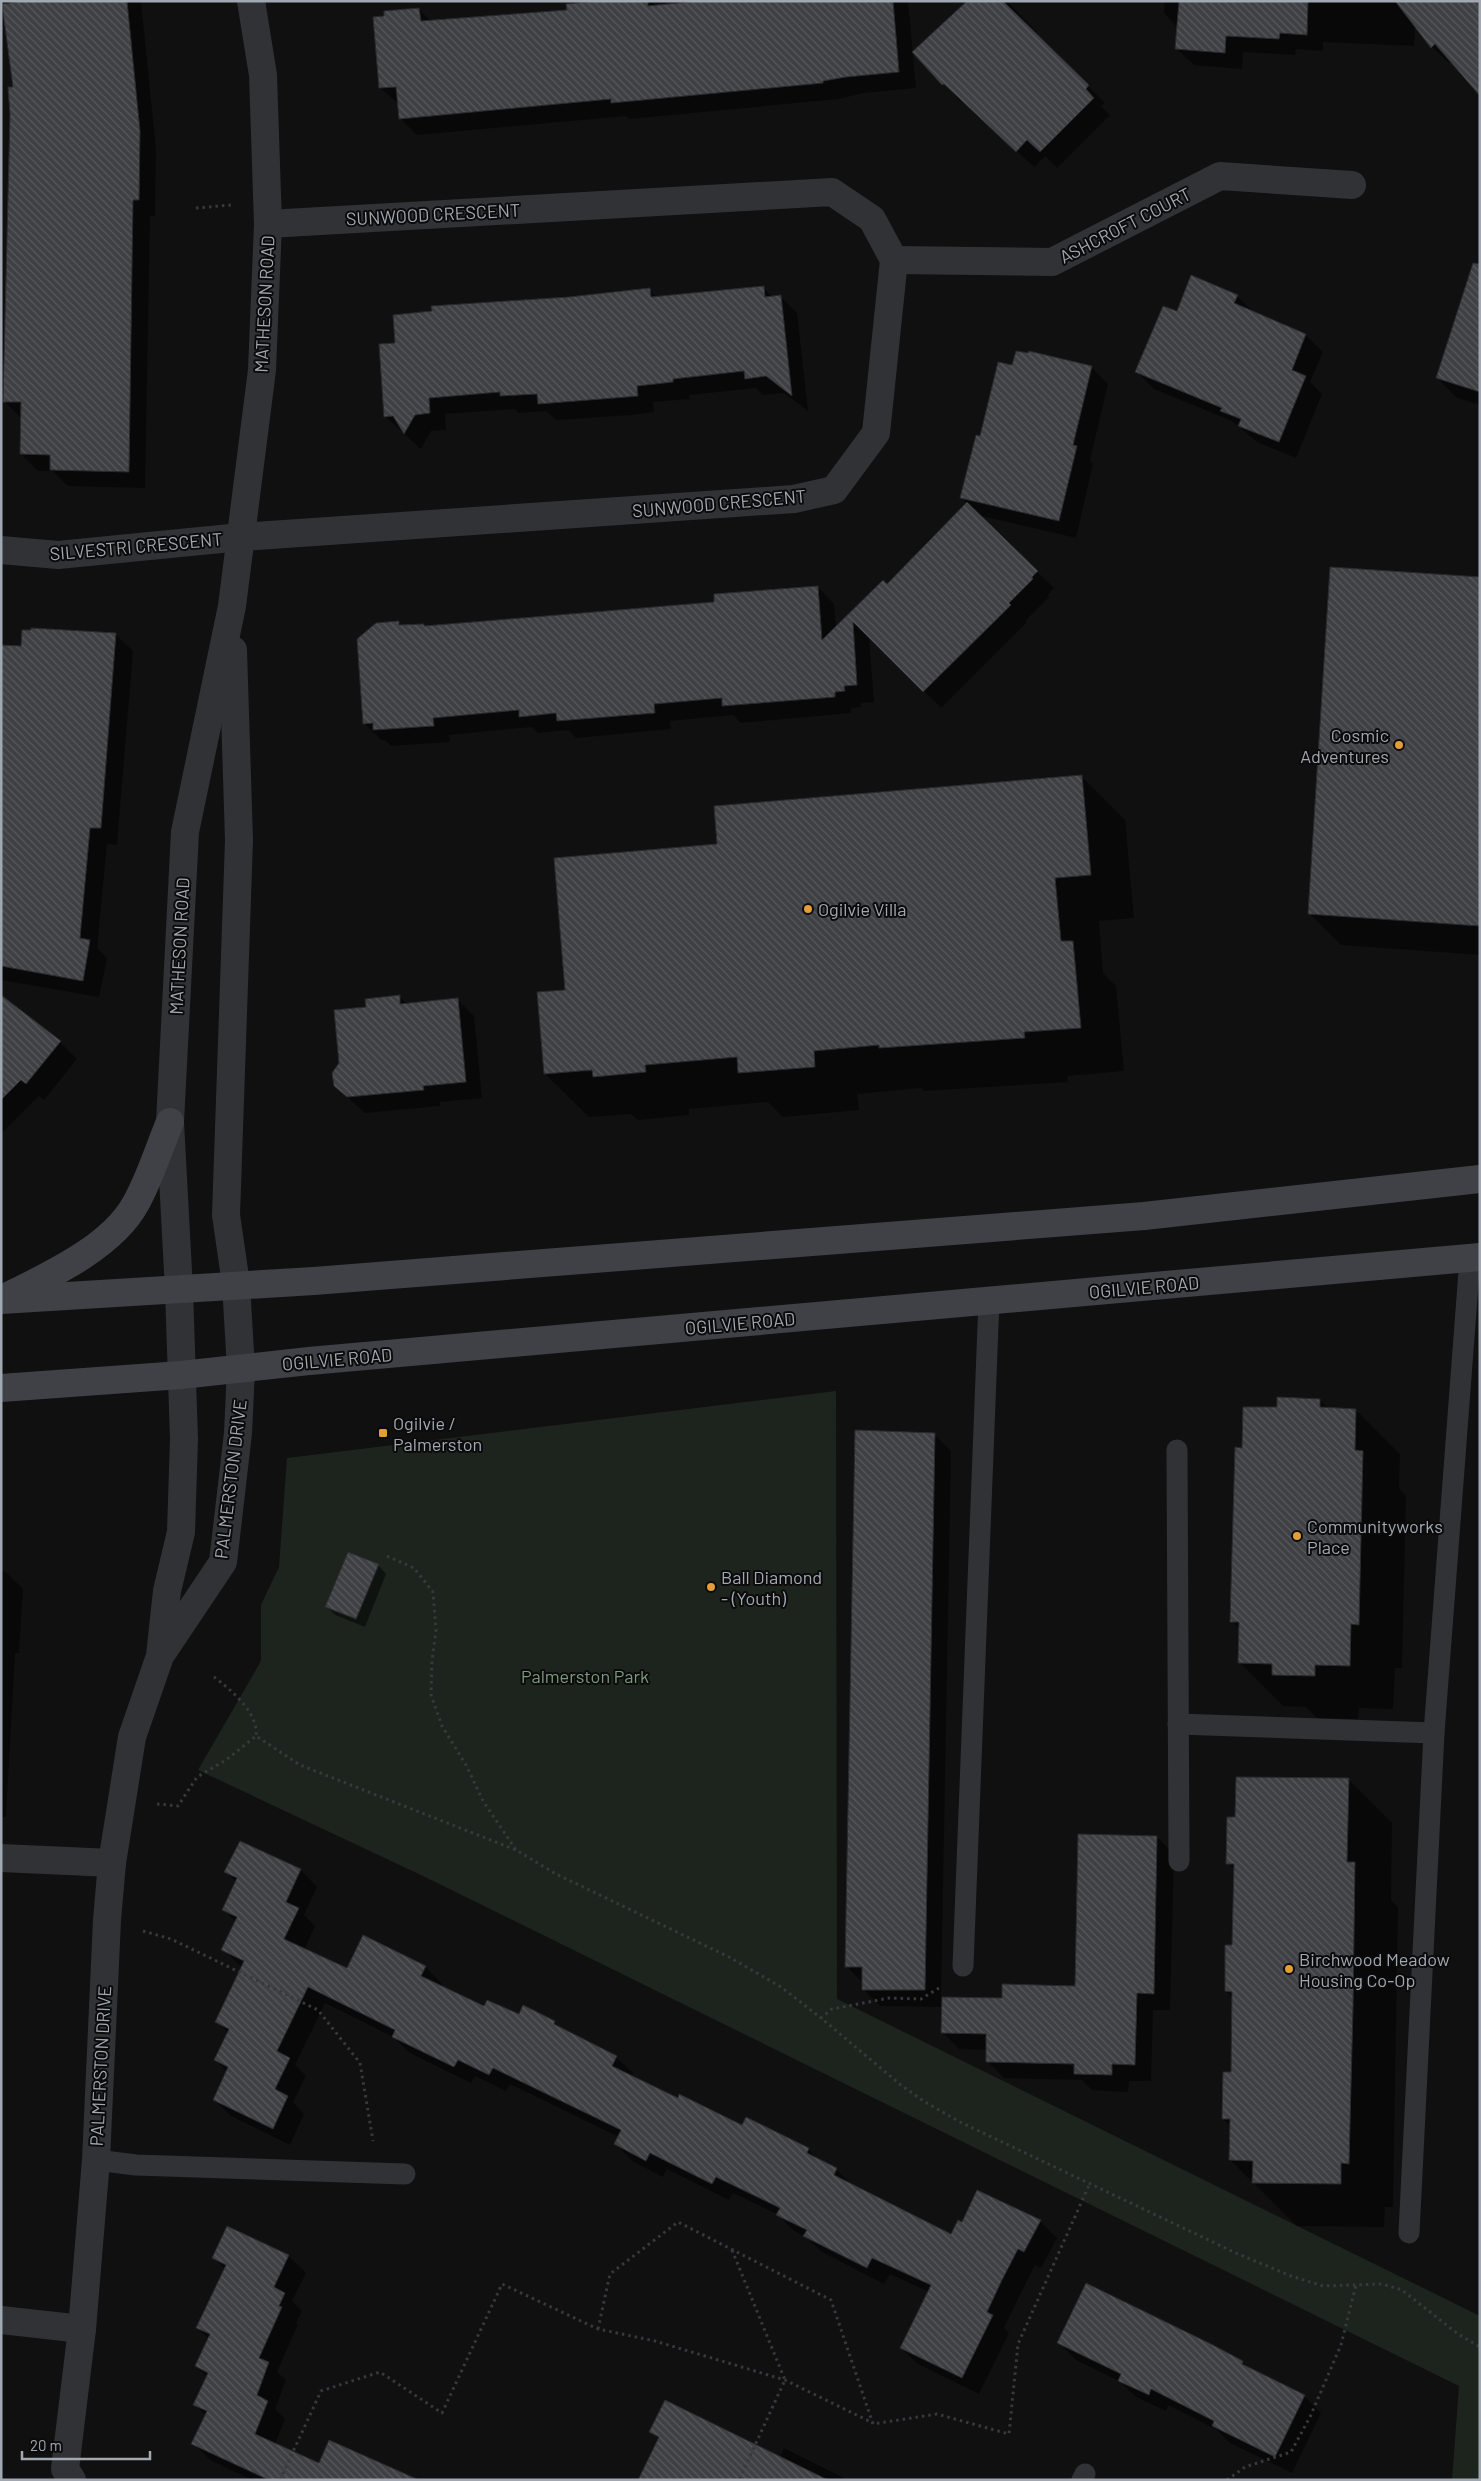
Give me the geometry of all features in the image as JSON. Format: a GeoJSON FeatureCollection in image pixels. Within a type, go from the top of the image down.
{"type":"FeatureCollection","features":[{"type":"Feature","properties":{"kind":"main road"},"geometry":{"type":"LineString","coordinates":[[1,1300],[70,1265],[118,1227],[136,1204],[170,1122]]}},
{"type":"Feature","properties":{"kind":"main road"},"geometry":{"type":"LineString","coordinates":[[1,1300],[179,1290],[236,1284],[314,1281],[1144,1216],[1480,1179]]}},
{"type":"Feature","properties":{"kind":"main road","name":"OGILVIE ROAD"},"geometry":{"type":"LineString","coordinates":[[1,1388],[181,1375],[989,1300],[1475,1258]]}},
{"type":"Feature","properties":{"kind":"street","name":"MATHESON ROAD"},"geometry":{"type":"LineString","coordinates":[[179,1290],[170,1122],[184,832],[232,606],[262,370],[268,224],[263,75],[251,1]]}},
{"type":"Feature","properties":{"kind":"street","name":"ASHCROFT COURT"},"geometry":{"type":"LineString","coordinates":[[894,260],[1052,262],[1220,176],[1352,184]]}},
{"type":"Feature","properties":{"kind":"street","name":"SUNWOOD CRESCENT"},"geometry":{"type":"LineString","coordinates":[[241,537],[794,499],[834,490],[876,433],[894,260],[872,219],[832,192],[268,224]]}},
{"type":"Feature","properties":{"kind":"street","name":"SILVESTRI CRESCENT"},"geometry":{"type":"LineString","coordinates":[[1,550],[58,555],[241,537]]}},
{"type":"Feature","properties":{"kind":"street","name":"MATHESON ROAD"},"geometry":{"type":"LineString","coordinates":[[232,606],[239,840],[226,1216],[236,1284]]}},
{"type":"Feature","properties":{"kind":"street","name":"PALMERSTON DRIVE"},"geometry":{"type":"LineString","coordinates":[[160,1656],[223,1562],[238,1433],[241,1368],[236,1284]]}},
{"type":"Feature","properties":{"kind":"street","name":"PALMERSTON DRIVE"},"geometry":{"type":"LineString","coordinates":[[72,2480],[65,2469],[82,2329],[96,2160],[107,1920],[112,1863],[132,1737],[160,1656],[166,1592],[181,1532],[184,1439],[179,1290]]}},
{"type":"Feature","properties":{"kind":"street"},"geometry":{"type":"LineString","coordinates":[[1,1858],[112,1863]]}},
{"type":"Feature","properties":{"kind":"street"},"geometry":{"type":"LineString","coordinates":[[1,2320],[82,2329]]}},
{"type":"Feature","properties":{"kind":"lane"},"geometry":{"type":"LineString","coordinates":[[1409,2233],[1434,1733],[1475,1258]]}},
{"type":"Feature","properties":{"kind":"lane"},"geometry":{"type":"LineString","coordinates":[[963,1966],[989,1300]]}},
{"type":"Feature","properties":{"kind":"lane"},"geometry":{"type":"LineString","coordinates":[[1177,1450],[1179,1861]]}},
{"type":"Feature","properties":{"kind":"lane"},"geometry":{"type":"LineString","coordinates":[[1178,1724],[1434,1733]]}},
{"type":"Feature","properties":{"kind":"lane"},"geometry":{"type":"LineString","coordinates":[[96,2160],[136,2165],[406,2174]]}},
{"type":"Feature","properties":{"kind":"path"},"geometry":{"type":"LineString","coordinates":[[387,1556],[414,1568],[433,1592],[436,1630],[432,1660],[431,1695],[442,1726],[466,1765],[483,1801],[516,1850]]}},
{"type":"Feature","properties":{"kind":"path"},"geometry":{"type":"LineString","coordinates":[[122,1802],[178,1806],[197,1777],[226,1760],[256,1736],[257,1729],[244,1705],[233,1691],[214,1676]]}},
{"type":"Feature","properties":{"kind":"path"},"geometry":{"type":"LineString","coordinates":[[256,1736],[300,1765],[516,1850],[556,1874],[729,1957],[781,1987],[925,2102],[960,2122],[1090,2182],[1238,2254],[1291,2276],[1323,2286],[1382,2284],[1402,2290],[1458,2334],[1480,2347]]}},
{"type":"Feature","properties":{"kind":"path"},"geometry":{"type":"LineString","coordinates":[[107,1920],[171,1939],[318,2010],[360,2063],[378,2173]]}},
{"type":"Feature","properties":{"kind":"path"},"geometry":{"type":"LineString","coordinates":[[821,2018],[832,2009],[841,2007],[889,1998],[921,1999],[945,1984],[963,1966]]}},
{"type":"Feature","properties":{"kind":"path"},"geometry":{"type":"LineString","coordinates":[[280,2480],[321,2391],[380,2372],[442,2413],[502,2284],[598,2329],[656,2341],[785,2380],[873,2424],[937,2414],[1009,2434],[1018,2344],[1090,2182]]}},
{"type":"Feature","properties":{"kind":"path"},"geometry":{"type":"LineString","coordinates":[[598,2329],[610,2274],[678,2222],[831,2300],[873,2424]]}},
{"type":"Feature","properties":{"kind":"path"},"geometry":{"type":"LineString","coordinates":[[732,2249],[785,2380],[738,2480]]}},
{"type":"Feature","properties":{"kind":"path"},"geometry":{"type":"LineString","coordinates":[[1227,2480],[1245,2467],[1290,2452],[1310,2417],[1341,2345],[1356,2285]]}},
{"type":"Feature","properties":{"kind":"green space","name":"Palmerston Park"},"geometry":{"type":"Polygon","coordinates":[[[836,1391],[837,1999],[1480,2316],[1480,2480],[1452,2480],[1459,2386],[423,1876],[198,1770],[261,1661],[261,1605],[279,1567],[287,1458],[836,1391]]]}},
{"type":"Feature","properties":{"kind":"building"},"geometry":{"type":"Polygon","coordinates":[[[24,1],[127,1],[140,131],[139,200],[133,200],[129,472],[50,470],[50,455],[20,454],[21,402],[3,402],[10,114],[8,87],[13,87],[2,4],[24,1]]]}},
{"type":"Feature","properties":{"kind":"building"},"geometry":{"type":"Polygon","coordinates":[[[597,1],[648,1],[648,6],[697,1],[893,1],[899,72],[846,77],[823,81],[823,83],[611,103],[611,99],[399,119],[396,87],[379,88],[373,17],[384,16],[384,11],[419,8],[421,21],[567,10],[566,4],[597,1]]]}},
{"type":"Feature","properties":{"kind":"building"},"geometry":{"type":"Polygon","coordinates":[[[967,1],[1003,1],[1089,85],[1086,89],[1094,98],[1040,152],[1027,140],[1016,152],[944,84],[942,85],[912,52],[967,1]]]}},
{"type":"Feature","properties":{"kind":"building"},"geometry":{"type":"Polygon","coordinates":[[[1179,1],[1308,1],[1307,35],[1280,33],[1279,39],[1226,36],[1225,53],[1175,49],[1179,1]]]}},
{"type":"Feature","properties":{"kind":"building"},"geometry":{"type":"Polygon","coordinates":[[[1395,1],[1480,1],[1480,96],[1435,44],[1431,48],[1395,1]]]}},
{"type":"Feature","properties":{"kind":"building"},"geometry":{"type":"Polygon","coordinates":[[[1473,263],[1480,264],[1480,392],[1436,378],[1473,263]]]}},
{"type":"Feature","properties":{"kind":"building"},"geometry":{"type":"Polygon","coordinates":[[[1191,275],[1238,295],[1234,303],[1306,334],[1292,370],[1306,376],[1279,442],[1238,426],[1241,419],[1220,411],[1222,408],[1135,372],[1163,306],[1177,311],[1191,275]]]}},
{"type":"Feature","properties":{"kind":"building"},"geometry":{"type":"Polygon","coordinates":[[[764,286],[765,297],[781,295],[792,396],[766,376],[745,379],[744,371],[673,379],[673,382],[637,386],[638,396],[538,404],[537,394],[500,396],[500,392],[429,398],[430,413],[415,415],[404,434],[393,416],[384,417],[379,344],[395,343],[393,315],[432,311],[431,306],[569,297],[650,288],[651,297],[764,286]]]}},
{"type":"Feature","properties":{"kind":"building"},"geometry":{"type":"Polygon","coordinates":[[[1016,351],[1028,353],[1029,351],[1092,366],[1073,445],[1077,446],[1059,521],[960,498],[976,435],[980,436],[998,362],[1012,365],[1016,351]]]}},
{"type":"Feature","properties":{"kind":"building"},"geometry":{"type":"Polygon","coordinates":[[[967,502],[1038,571],[1032,577],[1033,579],[1009,603],[1011,605],[923,692],[853,622],[857,685],[844,686],[845,691],[835,692],[835,697],[722,706],[722,698],[654,704],[655,713],[557,721],[556,713],[519,717],[519,710],[433,718],[434,726],[373,730],[373,723],[363,724],[357,639],[376,623],[399,621],[399,625],[424,624],[424,626],[714,602],[714,594],[818,586],[822,640],[883,580],[887,584],[967,502]]]}},
{"type":"Feature","properties":{"kind":"building","name":"Cosmic Adventures"},"geometry":{"type":"Polygon","coordinates":[[[1330,567],[1480,577],[1480,926],[1308,914],[1330,567]]]}},
{"type":"Feature","properties":{"kind":"building"},"geometry":{"type":"Polygon","coordinates":[[[31,628],[116,633],[101,828],[90,828],[80,938],[90,940],[83,981],[1,966],[1,645],[21,646],[22,630],[31,630],[31,628]]]}},
{"type":"Feature","properties":{"kind":"building","name":"Ogilvie Villa"},"geometry":{"type":"Polygon","coordinates":[[[1082,775],[1091,875],[1055,878],[1061,941],[1073,941],[1081,1028],[1024,1032],[1025,1038],[879,1048],[879,1045],[814,1051],[815,1067],[738,1073],[737,1057],[645,1065],[646,1072],[593,1077],[592,1070],[544,1074],[537,992],[565,990],[554,858],[717,844],[714,806],[1082,775]]]}},
{"type":"Feature","properties":{"kind":"building"},"geometry":{"type":"Polygon","coordinates":[[[1,995],[61,1041],[26,1084],[21,1080],[1,1100],[1,995]]]}},
{"type":"Feature","properties":{"kind":"building"},"geometry":{"type":"Polygon","coordinates":[[[400,995],[400,1004],[458,998],[466,1082],[423,1086],[424,1090],[347,1097],[334,1086],[332,1073],[339,1063],[334,1010],[366,1007],[365,999],[400,995]]]}},
{"type":"Feature","properties":{"kind":"building","name":"Communityworks Place"},"geometry":{"type":"Polygon","coordinates":[[[1277,1397],[1320,1399],[1320,1407],[1356,1409],[1355,1450],[1363,1451],[1359,1625],[1351,1624],[1350,1666],[1315,1665],[1315,1676],[1272,1675],[1272,1664],[1238,1663],[1239,1622],[1230,1622],[1235,1447],[1242,1448],[1243,1407],[1277,1407],[1277,1397]]]}},
{"type":"Feature","properties":{"kind":"building"},"geometry":{"type":"Polygon","coordinates":[[[855,1430],[935,1433],[925,1990],[862,1990],[862,1967],[845,1967],[855,1430]]]}},
{"type":"Feature","properties":{"kind":"building"},"geometry":{"type":"Polygon","coordinates":[[[348,1552],[379,1564],[356,1619],[325,1607],[348,1552]]]}},
{"type":"Feature","properties":{"kind":"building","name":"Birchwood Meadow Housing Co-Op"},"geometry":{"type":"Polygon","coordinates":[[[1236,1777],[1349,1778],[1347,1862],[1355,1862],[1353,2008],[1349,2164],[1341,2163],[1341,2184],[1252,2183],[1253,2161],[1229,2160],[1230,2119],[1222,2119],[1223,2072],[1231,2072],[1232,1992],[1225,1991],[1225,1945],[1232,1945],[1234,1864],[1226,1864],[1227,1817],[1235,1817],[1236,1777]]]}},
{"type":"Feature","properties":{"kind":"building"},"geometry":{"type":"Polygon","coordinates":[[[1078,1834],[1157,1836],[1154,1994],[1137,1993],[1135,2065],[1112,2064],[1112,2075],[1074,2074],[1074,2064],[986,2062],[986,2034],[941,2033],[942,1997],[1002,1998],[1002,1984],[1075,1986],[1078,1834]]]}},
{"type":"Feature","properties":{"kind":"building"},"geometry":{"type":"Polygon","coordinates":[[[240,1841],[301,1869],[286,1902],[299,1908],[284,1939],[347,1968],[363,1935],[426,1966],[421,1976],[484,2006],[487,2000],[519,2014],[523,2005],[555,2021],[554,2024],[617,2056],[612,2066],[678,2098],[679,2094],[742,2125],[746,2117],[809,2148],[807,2153],[837,2168],[834,2175],[951,2234],[958,2220],[962,2222],[977,2190],[1041,2220],[1024,2252],[1018,2249],[1002,2280],[987,2312],[993,2315],[962,2378],[900,2348],[931,2285],[872,2258],[867,2268],[803,2236],[807,2230],[776,2215],[780,2208],[716,2177],[712,2184],[650,2153],[646,2161],[614,2144],[621,2130],[493,2068],[489,2075],[458,2060],[454,2067],[392,2037],[395,2030],[308,1987],[277,2051],[290,2058],[275,2089],[288,2096],[273,2129],[213,2100],[228,2067],[214,2060],[229,2029],[215,2022],[244,1961],[221,1950],[237,1917],[222,1910],[237,1878],[224,1872],[240,1841]]]}},
{"type":"Feature","properties":{"kind":"building"},"geometry":{"type":"Polygon","coordinates":[[[227,2226],[289,2255],[274,2287],[285,2293],[279,2306],[282,2307],[259,2358],[269,2362],[257,2395],[268,2401],[255,2434],[319,2463],[329,2440],[419,2480],[269,2480],[191,2444],[207,2411],[193,2405],[208,2373],[195,2366],[210,2334],[196,2328],[226,2265],[212,2258],[227,2226]]]}},
{"type":"Feature","properties":{"kind":"building"},"geometry":{"type":"Polygon","coordinates":[[[1086,2283],[1211,2344],[1243,2361],[1242,2364],[1305,2395],[1275,2457],[1212,2426],[1214,2421],[1151,2389],[1149,2395],[1118,2381],[1121,2374],[1057,2343],[1086,2283]]]}},
{"type":"Feature","properties":{"kind":"building"},"geometry":{"type":"Polygon","coordinates":[[[665,2400],[828,2480],[638,2480],[659,2437],[649,2432],[665,2400]]]}},
{"type":"Feature","properties":{"kind":"place","name":"Cosmic Adventures"},"geometry":{"type":"Point","coordinates":[1399,745]}},
{"type":"Feature","properties":{"kind":"place","name":"Ogilvie Villa"},"geometry":{"type":"Point","coordinates":[808,909]}},
{"type":"Feature","properties":{"kind":"place","name":"Ogilvie / Palmerston"},"geometry":{"type":"Point","coordinates":[383,1433]}},
{"type":"Feature","properties":{"kind":"place","name":"Communityworks Place"},"geometry":{"type":"Point","coordinates":[1297,1536]}},
{"type":"Feature","properties":{"kind":"place","name":"Ball Diamond - (Youth)"},"geometry":{"type":"Point","coordinates":[711,1587]}},
{"type":"Feature","properties":{"kind":"place","name":"Birchwood Meadow Housing Co-Op"},"geometry":{"type":"Point","coordinates":[1289,1969]}}]}
